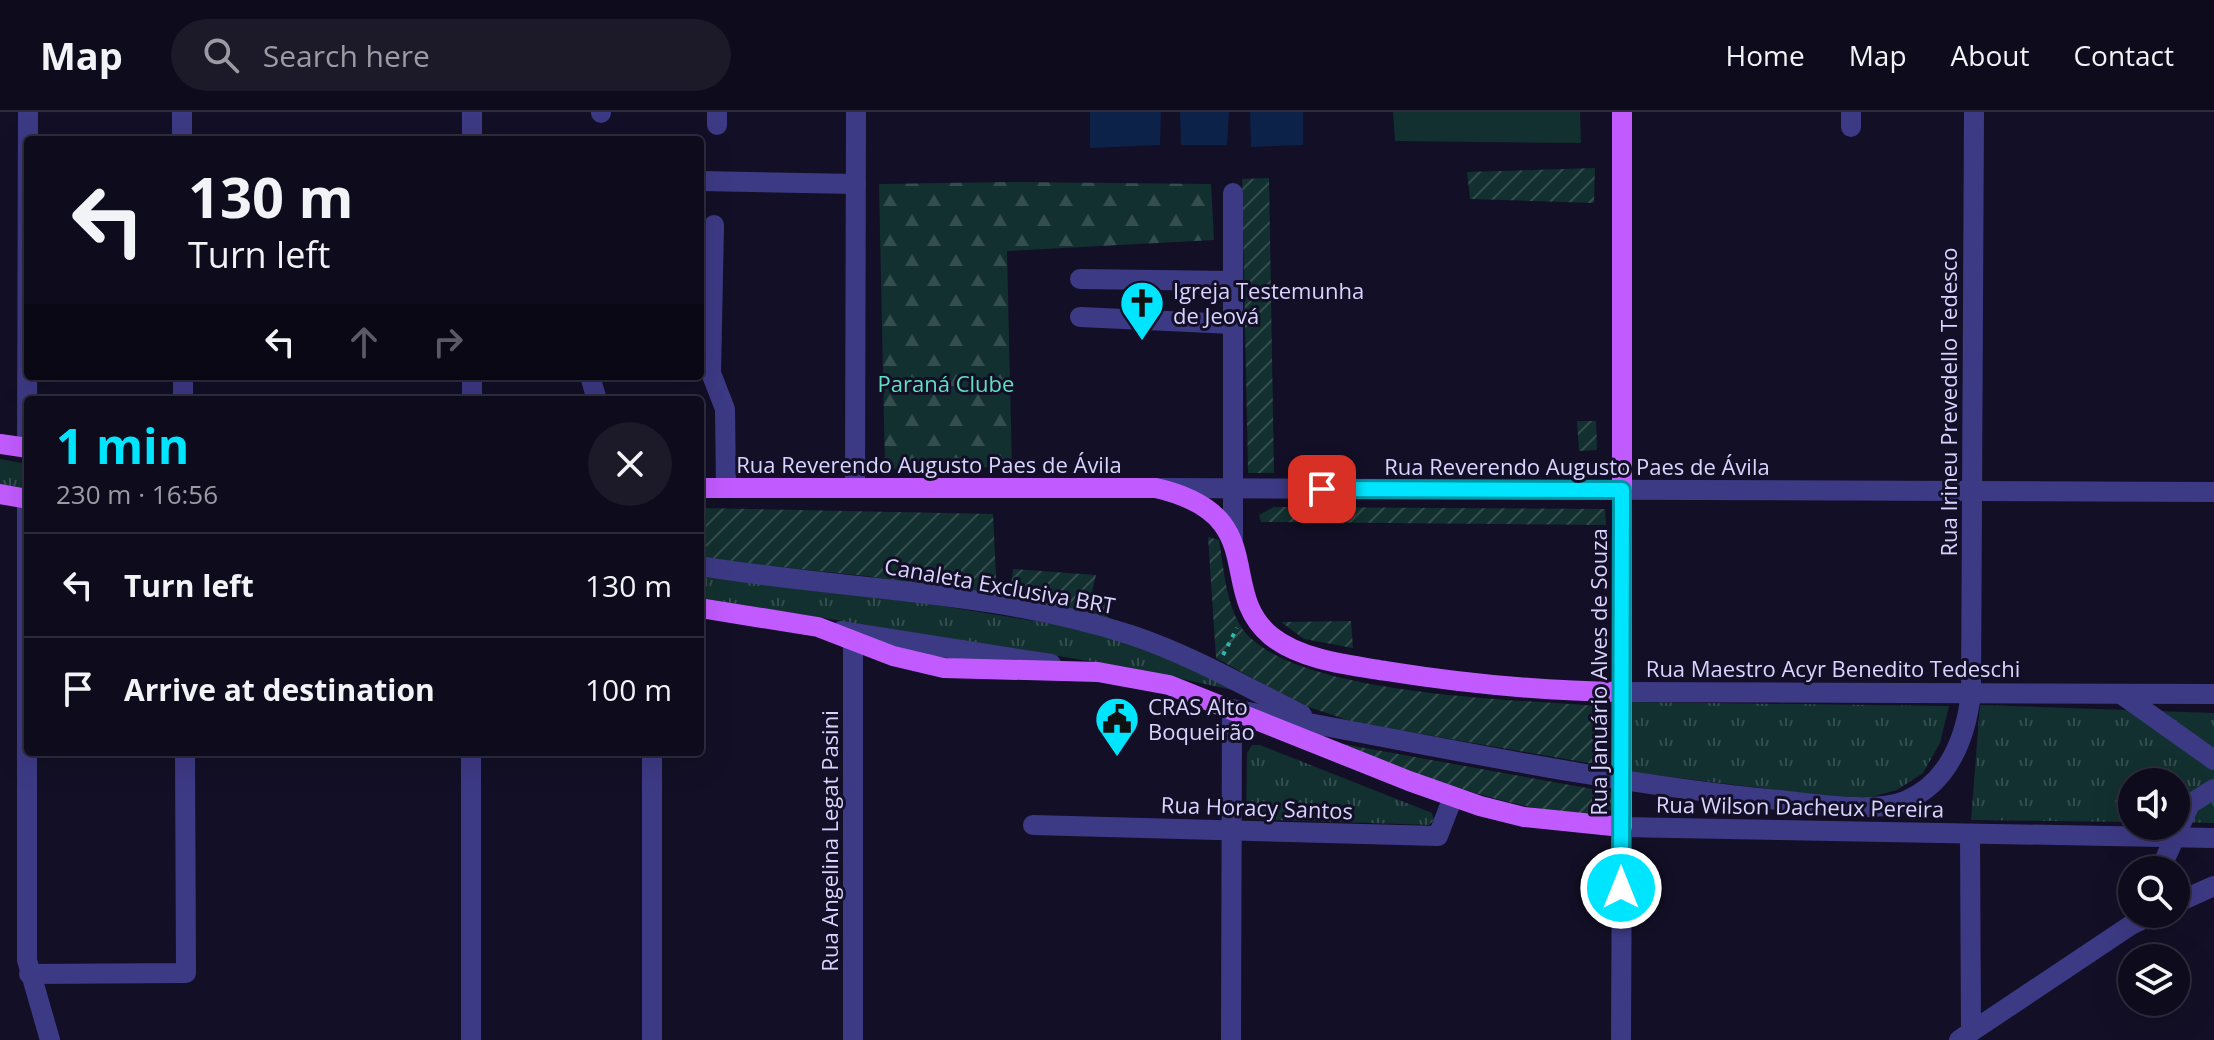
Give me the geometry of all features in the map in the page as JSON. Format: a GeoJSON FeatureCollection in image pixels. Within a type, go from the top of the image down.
{"type":"FeatureCollection","features":[{"type":"Feature","properties":{"kind":"main road","name":"Rua Januário Alves de Souza"},"geometry":{"type":"LineString","coordinates":[[1622,112],[1622,827]]}},
{"type":"Feature","properties":{"kind":"main road"},"geometry":{"type":"LineString","coordinates":[[0,444],[24,447]]}},
{"type":"Feature","properties":{"kind":"main road","name":"Rua Reverendo Augusto Paes de Ávila"},"geometry":{"type":"LineString","coordinates":[[704,488],[1156,488]]}},
{"type":"Feature","properties":{"kind":"main road"},"geometry":{"type":"LineString","coordinates":[[1156,488],[1177,493],[1204,507],[1233,539],[1250,604]]}},
{"type":"Feature","properties":{"kind":"main road"},"geometry":{"type":"LineString","coordinates":[[0,494],[24,497]]}},
{"type":"Feature","properties":{"kind":"main road","name":"Rua Maestro Acyr Benedito Tedeschi"},"geometry":{"type":"LineString","coordinates":[[1250,604],[1268,634],[1297,651],[1365,668],[1499,688],[1622,692]]}},
{"type":"Feature","properties":{"kind":"main road","name":"Rua Wilson Dacheux Pereira"},"geometry":{"type":"LineString","coordinates":[[704,609],[818,627],[853,643],[944,668],[1098,672],[1169,685],[1453,797],[1524,817],[1622,827]]}},
{"type":"Feature","properties":{"kind":"street"},"geometry":{"type":"LineString","coordinates":[[28,112],[28,136]]}},
{"type":"Feature","properties":{"kind":"street"},"geometry":{"type":"LineString","coordinates":[[182,112],[182,136]]}},
{"type":"Feature","properties":{"kind":"street"},"geometry":{"type":"LineString","coordinates":[[472,112],[472,136]]}},
{"type":"Feature","properties":{"kind":"street"},"geometry":{"type":"LineString","coordinates":[[855,487],[856,112]]}},
{"type":"Feature","properties":{"kind":"street","name":"Rua Irineu Prevedello Tedesco"},"geometry":{"type":"LineString","coordinates":[[1971,693],[1974,112]]}},
{"type":"Feature","properties":{"kind":"street"},"geometry":{"type":"LineString","coordinates":[[704,181],[856,184]]}},
{"type":"Feature","properties":{"kind":"street"},"geometry":{"type":"LineString","coordinates":[[1233,193],[1233,539]]}},
{"type":"Feature","properties":{"kind":"street"},"geometry":{"type":"LineString","coordinates":[[714,225],[711,373],[725,409],[726,487]]}},
{"type":"Feature","properties":{"kind":"street"},"geometry":{"type":"LineString","coordinates":[[1080,279],[1233,281]]}},
{"type":"Feature","properties":{"kind":"street"},"geometry":{"type":"LineString","coordinates":[[1080,317],[1233,324]]}},
{"type":"Feature","properties":{"kind":"street","name":"Rua Reverendo Augusto Paes de Ávila"},"geometry":{"type":"LineString","coordinates":[[1156,488],[2214,492]]}},
{"type":"Feature","properties":{"kind":"street","name":"Canaleta Exclusiva BRT"},"geometry":{"type":"LineString","coordinates":[[704,566],[882,587],[1057,616],[1133,636],[1215,670],[1319,725]]}},
{"type":"Feature","properties":{"kind":"street"},"geometry":{"type":"LineString","coordinates":[[818,627],[1098,672]]}},
{"type":"Feature","properties":{"kind":"street","name":"Rua Angelina Legat Pasini"},"geometry":{"type":"LineString","coordinates":[[853,643],[853,1040]]}},
{"type":"Feature","properties":{"kind":"street","name":"Rua Maestro Acyr Benedito Tedeschi"},"geometry":{"type":"LineString","coordinates":[[1622,692],[2214,694]]}},
{"type":"Feature","properties":{"kind":"street","name":"Canaleta Exclusiva BRT"},"geometry":{"type":"LineString","coordinates":[[1232,709],[1391,741],[1622,780],[1799,802],[1873,806],[1902,802],[1929,788],[1948,766],[1961,738],[1971,693]]}},
{"type":"Feature","properties":{"kind":"street"},"geometry":{"type":"LineString","coordinates":[[2121,694],[2214,760]]}},
{"type":"Feature","properties":{"kind":"street"},"geometry":{"type":"LineString","coordinates":[[1231,1040],[1232,709]]}},
{"type":"Feature","properties":{"kind":"street"},"geometry":{"type":"LineString","coordinates":[[29,756],[29,974],[50,1040]]}},
{"type":"Feature","properties":{"kind":"street"},"geometry":{"type":"LineString","coordinates":[[29,974],[186,973],[185,756]]}},
{"type":"Feature","properties":{"kind":"street"},"geometry":{"type":"LineString","coordinates":[[471,756],[471,1040]]}},
{"type":"Feature","properties":{"kind":"street"},"geometry":{"type":"LineString","coordinates":[[652,756],[652,1040]]}},
{"type":"Feature","properties":{"kind":"street"},"geometry":{"type":"LineString","coordinates":[[2190,804],[2214,789]]}},
{"type":"Feature","properties":{"kind":"street","name":"Rua Horacy Santos"},"geometry":{"type":"LineString","coordinates":[[1033,825],[1438,836],[1453,797]]}},
{"type":"Feature","properties":{"kind":"street","name":"Rua Wilson Dacheux Pereira"},"geometry":{"type":"LineString","coordinates":[[1622,827],[2118,837]]}},
{"type":"Feature","properties":{"kind":"street","name":"Rua Januário Alves de Souza"},"geometry":{"type":"LineString","coordinates":[[1621,1040],[1622,827]]}},
{"type":"Feature","properties":{"kind":"street"},"geometry":{"type":"LineString","coordinates":[[1965,1036],[1970,834]]}},
{"type":"Feature","properties":{"kind":"street","name":"Rua Wilson Dacheux Pereira"},"geometry":{"type":"LineString","coordinates":[[2190,838],[2214,838]]}},
{"type":"Feature","properties":{"kind":"street"},"geometry":{"type":"LineString","coordinates":[[2190,897],[2214,886]]}},
{"type":"Feature","properties":{"kind":"street"},"geometry":{"type":"LineString","coordinates":[[1965,1036],[2122,928]]}},
{"type":"Feature","properties":{"kind":"path"},"geometry":{"type":"LineString","coordinates":[[1215,670],[1250,604]]}},
{"type":"Feature","properties":{"kind":"green space"},"geometry":{"type":"Polygon","coordinates":[[[1393,112],[1580,112],[1581,143],[1395,141],[1393,112]]]}},
{"type":"Feature","properties":{"kind":"green space"},"geometry":{"type":"Polygon","coordinates":[[[1595,168],[1594,203],[1470,199],[1467,172],[1595,168]]]}},
{"type":"Feature","properties":{"kind":"green space"},"geometry":{"type":"Polygon","coordinates":[[[1269,178],[1274,473],[1248,473],[1242,179],[1269,178]]]}},
{"type":"Feature","properties":{"kind":"green space","name":"Paraná Clube"},"geometry":{"type":"Polygon","coordinates":[[[879,184],[1211,184],[1214,240],[1007,251],[1012,467],[885,469],[879,184]]]}},
{"type":"Feature","properties":{"kind":"green space"},"geometry":{"type":"Polygon","coordinates":[[[1577,421],[1596,421],[1597,450],[1579,451],[1577,421]]]}},
{"type":"Feature","properties":{"kind":"green space"},"geometry":{"type":"Polygon","coordinates":[[[0,459],[24,463],[24,489],[0,486],[0,459]]]}},
{"type":"Feature","properties":{"kind":"green space"},"geometry":{"type":"Polygon","coordinates":[[[1274,507],[1605,509],[1606,525],[1261,522],[1259,515],[1274,507]]]}},
{"type":"Feature","properties":{"kind":"green space"},"geometry":{"type":"Polygon","coordinates":[[[704,508],[993,514],[997,596],[866,576],[704,559],[704,508]]]}},
{"type":"Feature","properties":{"kind":"green space"},"geometry":{"type":"Polygon","coordinates":[[[1208,537],[1219,540],[1227,588],[1239,623],[1245,632],[1273,654],[1313,670],[1415,691],[1608,707],[1605,766],[1353,722],[1300,704],[1216,658],[1208,537]]]}},
{"type":"Feature","properties":{"kind":"green space"},"geometry":{"type":"Polygon","coordinates":[[[1013,569],[1096,575],[1091,596],[1106,602],[1108,620],[1009,603],[1013,569]]]}},
{"type":"Feature","properties":{"kind":"green space"},"geometry":{"type":"Polygon","coordinates":[[[704,574],[868,594],[1072,627],[1122,640],[1174,659],[1232,690],[1132,668],[704,599],[704,574]]]}},
{"type":"Feature","properties":{"kind":"green space"},"geometry":{"type":"Polygon","coordinates":[[[1351,621],[1353,648],[1304,639],[1281,622],[1351,621]]]}},
{"type":"Feature","properties":{"kind":"green space"},"geometry":{"type":"Polygon","coordinates":[[[1630,702],[1949,706],[1940,743],[1923,773],[1897,790],[1871,797],[1833,797],[1631,772],[1630,702]]]}},
{"type":"Feature","properties":{"kind":"green space"},"geometry":{"type":"Polygon","coordinates":[[[1980,705],[2214,713],[2214,823],[2190,822],[2190,768],[2118,768],[2118,822],[1971,820],[1980,705]]]}},
{"type":"Feature","properties":{"kind":"green space"},"geometry":{"type":"Polygon","coordinates":[[[1326,741],[1615,793],[1612,810],[1583,813],[1510,802],[1429,778],[1326,741]]]}},
{"type":"Feature","properties":{"kind":"green space"},"geometry":{"type":"Polygon","coordinates":[[[1252,745],[1260,745],[1432,813],[1434,820],[1429,825],[1246,819],[1247,753],[1252,745]]]}},
{"type":"Feature","properties":{"kind":"water"},"geometry":{"type":"Polygon","coordinates":[[[1090,112],[1161,112],[1160,145],[1090,148],[1090,112]]]}},
{"type":"Feature","properties":{"kind":"water"},"geometry":{"type":"Polygon","coordinates":[[[1180,112],[1229,112],[1227,145],[1181,145],[1180,112]]]}},
{"type":"Feature","properties":{"kind":"water"},"geometry":{"type":"Polygon","coordinates":[[[1250,112],[1303,112],[1303,145],[1251,147],[1250,112]]]}},
{"type":"Feature","properties":{"kind":"place","name":"Igreja Testemunha de Jeová"},"geometry":{"type":"Point","coordinates":[1142,342]}},
{"type":"Feature","properties":{"kind":"place","name":"CRAS Alto Boqueirão"},"geometry":{"type":"Point","coordinates":[1117,758]}},
{"type":"Feature","properties":{"kind":"route"},"geometry":{"type":"LineString","coordinates":[[1322,489],[1622,490],[1621,888]]}}]}
